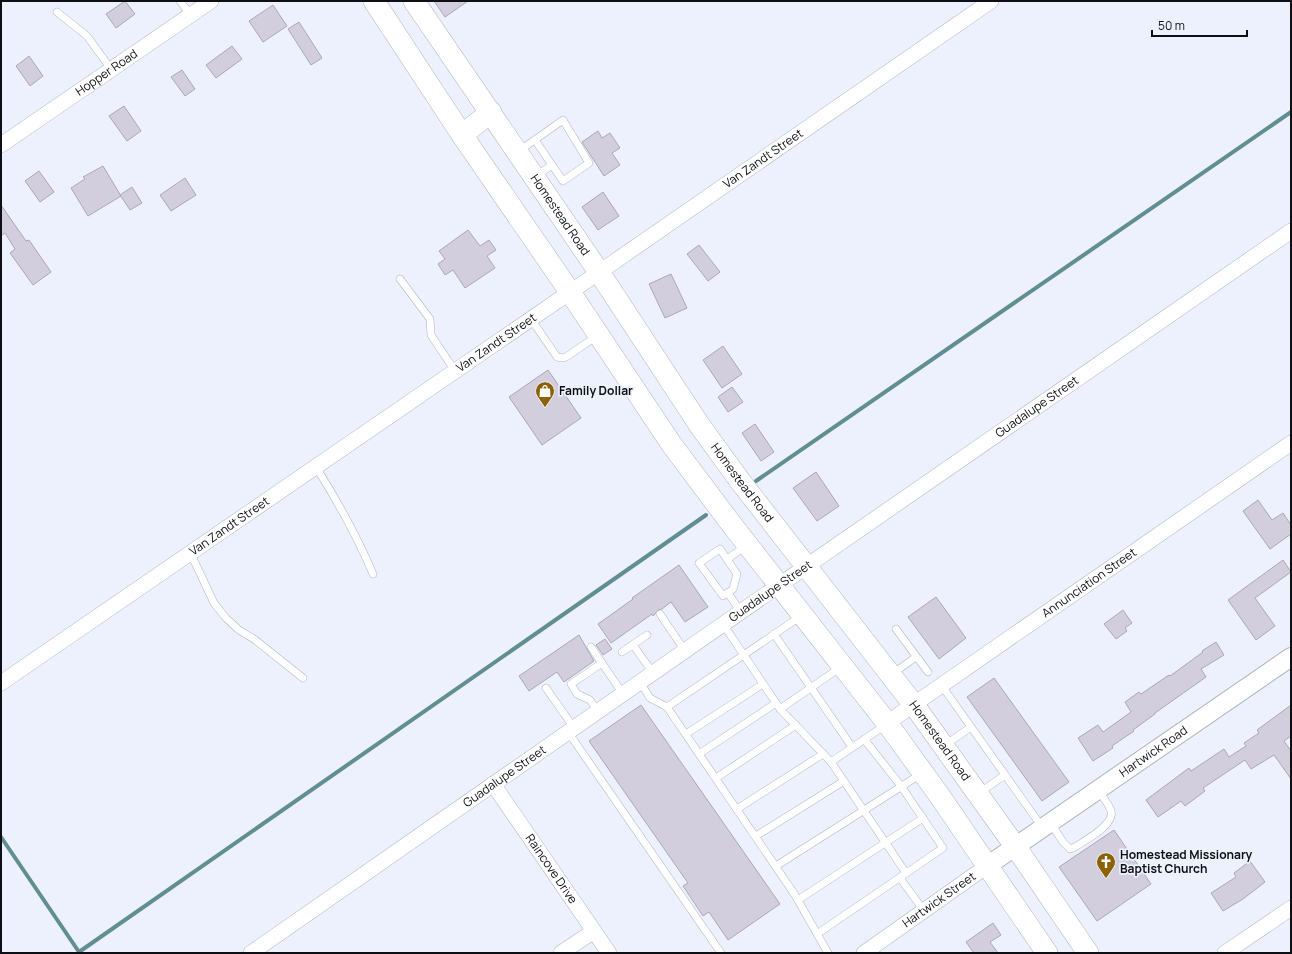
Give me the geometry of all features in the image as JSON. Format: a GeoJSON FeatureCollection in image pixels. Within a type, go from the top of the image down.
{"type":"FeatureCollection","features":[{"type":"Feature","properties":{"kind":"main road"},"geometry":{"type":"LineString","coordinates":[[374,1],[462,135],[570,292],[672,446],[887,724],[923,773],[1047,953]]}},
{"type":"Feature","properties":{"kind":"main road","name":"Homestead Road"},"geometry":{"type":"LineString","coordinates":[[414,1],[599,272],[700,426],[740,481],[914,705],[1015,846],[1088,953]]}},
{"type":"Feature","properties":{"kind":"main road"},"geometry":{"type":"LineString","coordinates":[[462,135],[491,112]]}},
{"type":"Feature","properties":{"kind":"main road"},"geometry":{"type":"LineString","coordinates":[[672,446],[700,426]]}},
{"type":"Feature","properties":{"kind":"street","name":"Hopper Road"},"geometry":{"type":"LineString","coordinates":[[1,145],[211,1]]}},
{"type":"Feature","properties":{"kind":"street","name":"Van Zandt Street"},"geometry":{"type":"LineString","coordinates":[[1,683],[991,1]]}},
{"type":"Feature","properties":{"kind":"street","name":"Guadalupe Street"},"geometry":{"type":"LineString","coordinates":[[252,953],[723,624],[1291,231]]}},
{"type":"Feature","properties":{"kind":"street","name":"Annunciation Street"},"geometry":{"type":"LineString","coordinates":[[887,724],[1291,443]]}},
{"type":"Feature","properties":{"kind":"street","name":"Hartwick Road"},"geometry":{"type":"LineString","coordinates":[[1015,846],[1291,657]]}},
{"type":"Feature","properties":{"kind":"street","name":"Raincove Drive"},"geometry":{"type":"LineString","coordinates":[[493,784],[609,953]]}},
{"type":"Feature","properties":{"kind":"street","name":"Hartwick Street"},"geometry":{"type":"LineString","coordinates":[[864,953],[1015,846]]}},
{"type":"Feature","properties":{"kind":"street"},"geometry":{"type":"LineString","coordinates":[[1225,953],[1291,908]]}},
{"type":"Feature","properties":{"kind":"street"},"geometry":{"type":"LineString","coordinates":[[561,953],[594,931]]}},
{"type":"Feature","properties":{"kind":"lane"},"geometry":{"type":"LineString","coordinates":[[180,1],[191,15]]}},
{"type":"Feature","properties":{"kind":"lane"},"geometry":{"type":"LineString","coordinates":[[57,12],[87,36],[111,70]]}},
{"type":"Feature","properties":{"kind":"lane"},"geometry":{"type":"LineString","coordinates":[[518,152],[562,120],[589,163],[563,181],[535,140]]}},
{"type":"Feature","properties":{"kind":"lane"},"geometry":{"type":"LineString","coordinates":[[534,177],[552,165]]}},
{"type":"Feature","properties":{"kind":"lane"},"geometry":{"type":"LineString","coordinates":[[400,279],[430,319],[431,335],[455,371]]}},
{"type":"Feature","properties":{"kind":"lane"},"geometry":{"type":"LineString","coordinates":[[531,319],[557,357],[562,358],[566,356],[598,335]]}},
{"type":"Feature","properties":{"kind":"lane"},"geometry":{"type":"LineString","coordinates":[[316,467],[352,528],[373,574]]}},
{"type":"Feature","properties":{"kind":"lane"},"geometry":{"type":"LineString","coordinates":[[727,559],[748,545]]}},
{"type":"Feature","properties":{"kind":"lane"},"geometry":{"type":"LineString","coordinates":[[720,549],[727,559],[737,574],[733,589],[723,596],[699,563],[720,549]]}},
{"type":"Feature","properties":{"kind":"lane"},"geometry":{"type":"LineString","coordinates":[[190,552],[214,603],[226,618],[239,630],[254,639],[303,678]]}},
{"type":"Feature","properties":{"kind":"lane"},"geometry":{"type":"LineString","coordinates":[[728,593],[741,612]]}},
{"type":"Feature","properties":{"kind":"lane"},"geometry":{"type":"LineString","coordinates":[[660,614],[685,651]]}},
{"type":"Feature","properties":{"kind":"lane"},"geometry":{"type":"LineString","coordinates":[[667,707],[803,615]]}},
{"type":"Feature","properties":{"kind":"lane"},"geometry":{"type":"LineString","coordinates":[[723,624],[780,710],[823,754],[844,781],[886,843],[903,876],[924,911]]}},
{"type":"Feature","properties":{"kind":"lane"},"geometry":{"type":"LineString","coordinates":[[896,629],[928,672]]}},
{"type":"Feature","properties":{"kind":"lane"},"geometry":{"type":"LineString","coordinates":[[774,634],[852,747]]}},
{"type":"Feature","properties":{"kind":"lane"},"geometry":{"type":"LineString","coordinates":[[622,652],[647,635]]}},
{"type":"Feature","properties":{"kind":"lane"},"geometry":{"type":"LineString","coordinates":[[633,645],[653,673]]}},
{"type":"Feature","properties":{"kind":"lane"},"geometry":{"type":"LineString","coordinates":[[591,647],[623,694]]}},
{"type":"Feature","properties":{"kind":"lane"},"geometry":{"type":"LineString","coordinates":[[891,675],[916,657]]}},
{"type":"Feature","properties":{"kind":"lane"},"geometry":{"type":"LineString","coordinates":[[598,711],[590,700],[577,694],[571,684],[602,663]]}},
{"type":"Feature","properties":{"kind":"lane"},"geometry":{"type":"LineString","coordinates":[[780,710],[843,666]]}},
{"type":"Feature","properties":{"kind":"lane"},"geometry":{"type":"LineString","coordinates":[[640,682],[650,698],[667,707],[686,734],[776,866],[798,900],[828,953]]}},
{"type":"Feature","properties":{"kind":"lane"},"geometry":{"type":"LineString","coordinates":[[686,734],[763,684]]}},
{"type":"Feature","properties":{"kind":"lane"},"geometry":{"type":"LineString","coordinates":[[942,686],[1005,775],[1046,824],[1070,849],[1104,827],[1112,815],[1111,810],[1098,790]]}},
{"type":"Feature","properties":{"kind":"lane"},"geometry":{"type":"LineString","coordinates":[[546,688],[571,730],[721,953]]}},
{"type":"Feature","properties":{"kind":"lane"},"geometry":{"type":"LineString","coordinates":[[699,754],[776,703]]}},
{"type":"Feature","properties":{"kind":"lane"},"geometry":{"type":"LineString","coordinates":[[830,762],[887,724]]}},
{"type":"Feature","properties":{"kind":"lane"},"geometry":{"type":"LineString","coordinates":[[716,778],[796,726]]}},
{"type":"Feature","properties":{"kind":"lane"},"geometry":{"type":"LineString","coordinates":[[943,746],[971,727]]}},
{"type":"Feature","properties":{"kind":"lane"},"geometry":{"type":"LineString","coordinates":[[818,934],[944,848],[901,786],[864,739]]}},
{"type":"Feature","properties":{"kind":"lane"},"geometry":{"type":"LineString","coordinates":[[737,809],[823,754]]}},
{"type":"Feature","properties":{"kind":"lane"},"geometry":{"type":"LineString","coordinates":[[776,866],[923,773]]}},
{"type":"Feature","properties":{"kind":"lane"},"geometry":{"type":"LineString","coordinates":[[978,794],[1005,775]]}},
{"type":"Feature","properties":{"kind":"lane"},"geometry":{"type":"LineString","coordinates":[[756,836],[844,781]]}},
{"type":"Feature","properties":{"kind":"lane"},"geometry":{"type":"LineString","coordinates":[[798,900],[923,818]]}},
{"type":"Feature","properties":{"kind":"building"},"geometry":{"type":"Polygon","coordinates":[[[125,1],[135,14],[116,28],[106,14],[125,1]]]}},
{"type":"Feature","properties":{"kind":"building"},"geometry":{"type":"Polygon","coordinates":[[[434,1],[468,1],[445,17],[434,1]]]}},
{"type":"Feature","properties":{"kind":"building"},"geometry":{"type":"Polygon","coordinates":[[[273,5],[287,26],[263,42],[249,21],[273,5]]]}},
{"type":"Feature","properties":{"kind":"building"},"geometry":{"type":"Polygon","coordinates":[[[299,22],[322,58],[311,65],[288,29],[299,22]]]}},
{"type":"Feature","properties":{"kind":"building"},"geometry":{"type":"Polygon","coordinates":[[[232,46],[242,59],[216,78],[206,65],[232,46]]]}},
{"type":"Feature","properties":{"kind":"building"},"geometry":{"type":"Polygon","coordinates":[[[29,56],[43,76],[30,86],[16,66],[29,56]]]}},
{"type":"Feature","properties":{"kind":"building"},"geometry":{"type":"Polygon","coordinates":[[[182,70],[195,89],[185,96],[171,77],[182,70]]]}},
{"type":"Feature","properties":{"kind":"building"},"geometry":{"type":"Polygon","coordinates":[[[124,106],[141,131],[127,141],[109,116],[124,106]]]}},
{"type":"Feature","properties":{"kind":"building"},"geometry":{"type":"Polygon","coordinates":[[[598,131],[602,138],[610,133],[620,148],[612,153],[620,165],[604,176],[582,142],[598,131]]]}},
{"type":"Feature","properties":{"kind":"building"},"geometry":{"type":"Polygon","coordinates":[[[103,166],[121,196],[88,216],[71,188],[85,179],[83,177],[103,166]]]}},
{"type":"Feature","properties":{"kind":"building"},"geometry":{"type":"Polygon","coordinates":[[[39,171],[54,192],[40,202],[25,181],[39,171]]]}},
{"type":"Feature","properties":{"kind":"building"},"geometry":{"type":"Polygon","coordinates":[[[185,178],[196,195],[171,211],[160,195],[185,178]]]}},
{"type":"Feature","properties":{"kind":"building"},"geometry":{"type":"Polygon","coordinates":[[[132,187],[142,203],[130,210],[120,195],[132,187]]]}},
{"type":"Feature","properties":{"kind":"building"},"geometry":{"type":"Polygon","coordinates":[[[603,192],[619,216],[598,230],[582,207],[603,192]]]}},
{"type":"Feature","properties":{"kind":"building"},"geometry":{"type":"Polygon","coordinates":[[[1,205],[26,241],[29,240],[51,272],[33,285],[10,253],[15,249],[5,233],[1,236],[1,205]]]}},
{"type":"Feature","properties":{"kind":"building"},"geometry":{"type":"Polygon","coordinates":[[[468,230],[480,246],[489,240],[496,250],[487,256],[495,268],[465,288],[453,270],[445,275],[438,264],[445,259],[439,251],[468,230]]]}},
{"type":"Feature","properties":{"kind":"building"},"geometry":{"type":"Polygon","coordinates":[[[699,245],[720,272],[708,281],[687,254],[699,245]]]}},
{"type":"Feature","properties":{"kind":"building"},"geometry":{"type":"Polygon","coordinates":[[[671,274],[687,308],[665,318],[649,284],[671,274]]]}},
{"type":"Feature","properties":{"kind":"building"},"geometry":{"type":"Polygon","coordinates":[[[723,346],[742,374],[722,388],[703,360],[723,346]]]}},
{"type":"Feature","properties":{"kind":"building","name":"Family Dollar"},"geometry":{"type":"Polygon","coordinates":[[[548,370],[581,418],[542,445],[509,397],[548,370]]]}},
{"type":"Feature","properties":{"kind":"building"},"geometry":{"type":"Polygon","coordinates":[[[732,387],[743,402],[728,412],[718,397],[732,387]]]}},
{"type":"Feature","properties":{"kind":"building"},"geometry":{"type":"Polygon","coordinates":[[[755,424],[774,452],[761,461],[742,433],[755,424]]]}},
{"type":"Feature","properties":{"kind":"building"},"geometry":{"type":"Polygon","coordinates":[[[816,472],[839,506],[817,521],[793,488],[816,472]]]}},
{"type":"Feature","properties":{"kind":"building"},"geometry":{"type":"Polygon","coordinates":[[[1258,500],[1272,520],[1283,513],[1291,525],[1291,534],[1270,549],[1243,511],[1258,500]]]}},
{"type":"Feature","properties":{"kind":"building"},"geometry":{"type":"Polygon","coordinates":[[[1283,560],[1291,572],[1255,598],[1275,626],[1256,640],[1228,600],[1283,560]]]}},
{"type":"Feature","properties":{"kind":"building"},"geometry":{"type":"Polygon","coordinates":[[[679,565],[708,607],[685,622],[671,602],[662,609],[658,610],[653,616],[652,614],[611,643],[598,624],[679,565]]]}},
{"type":"Feature","properties":{"kind":"building"},"geometry":{"type":"Polygon","coordinates":[[[936,597],[966,638],[939,659],[908,617],[936,597]]]}},
{"type":"Feature","properties":{"kind":"building"},"geometry":{"type":"Polygon","coordinates":[[[1123,610],[1132,623],[1125,628],[1127,631],[1116,639],[1104,624],[1123,610]]]}},
{"type":"Feature","properties":{"kind":"building"},"geometry":{"type":"Polygon","coordinates":[[[579,635],[594,661],[564,682],[557,672],[529,691],[519,676],[579,635]]]}},
{"type":"Feature","properties":{"kind":"building"},"geometry":{"type":"Polygon","coordinates":[[[605,639],[612,649],[603,655],[596,645],[605,639]]]}},
{"type":"Feature","properties":{"kind":"building"},"geometry":{"type":"Polygon","coordinates":[[[1216,642],[1224,655],[1201,669],[1206,677],[1155,713],[1133,730],[1134,731],[1112,746],[1113,748],[1093,761],[1078,738],[1098,725],[1103,732],[1131,712],[1125,702],[1139,692],[1141,694],[1169,675],[1170,676],[1216,642]]]}},
{"type":"Feature","properties":{"kind":"building"},"geometry":{"type":"Polygon","coordinates":[[[994,678],[1069,782],[1042,801],[967,697],[994,678]]]}},
{"type":"Feature","properties":{"kind":"building"},"geometry":{"type":"Polygon","coordinates":[[[641,705],[780,904],[728,940],[709,912],[703,916],[683,886],[688,883],[589,741],[641,705]]]}},
{"type":"Feature","properties":{"kind":"building"},"geometry":{"type":"Polygon","coordinates":[[[1291,705],[1291,736],[1284,741],[1291,751],[1291,779],[1274,755],[1251,769],[1245,760],[1203,788],[1205,791],[1185,806],[1181,801],[1158,817],[1146,800],[1189,768],[1191,771],[1224,749],[1229,757],[1246,746],[1244,743],[1259,733],[1257,730],[1291,705]]]}},
{"type":"Feature","properties":{"kind":"building"},"geometry":{"type":"Polygon","coordinates":[[[1114,830],[1151,884],[1097,921],[1059,867],[1114,830]]]}},
{"type":"Feature","properties":{"kind":"building"},"geometry":{"type":"Polygon","coordinates":[[[1250,861],[1265,882],[1243,899],[1223,911],[1211,893],[1236,877],[1234,873],[1250,861]]]}},
{"type":"Feature","properties":{"kind":"building"},"geometry":{"type":"Polygon","coordinates":[[[993,923],[1001,935],[990,942],[998,953],[974,953],[966,942],[993,923]]]}},
{"type":"Feature","properties":{"kind":"waterway"},"geometry":{"type":"LineString","coordinates":[[756,481],[1291,112]]}},
{"type":"Feature","properties":{"kind":"waterway"},"geometry":{"type":"LineString","coordinates":[[1,837],[79,952],[706,515]]}},
{"type":"Feature","properties":{"kind":"place","name":"Family Dollar"},"geometry":{"type":"Point","coordinates":[545,408]}},
{"type":"Feature","properties":{"kind":"place","name":"Homestead Missionary Baptist Church"},"geometry":{"type":"Point","coordinates":[1106,879]}}]}
